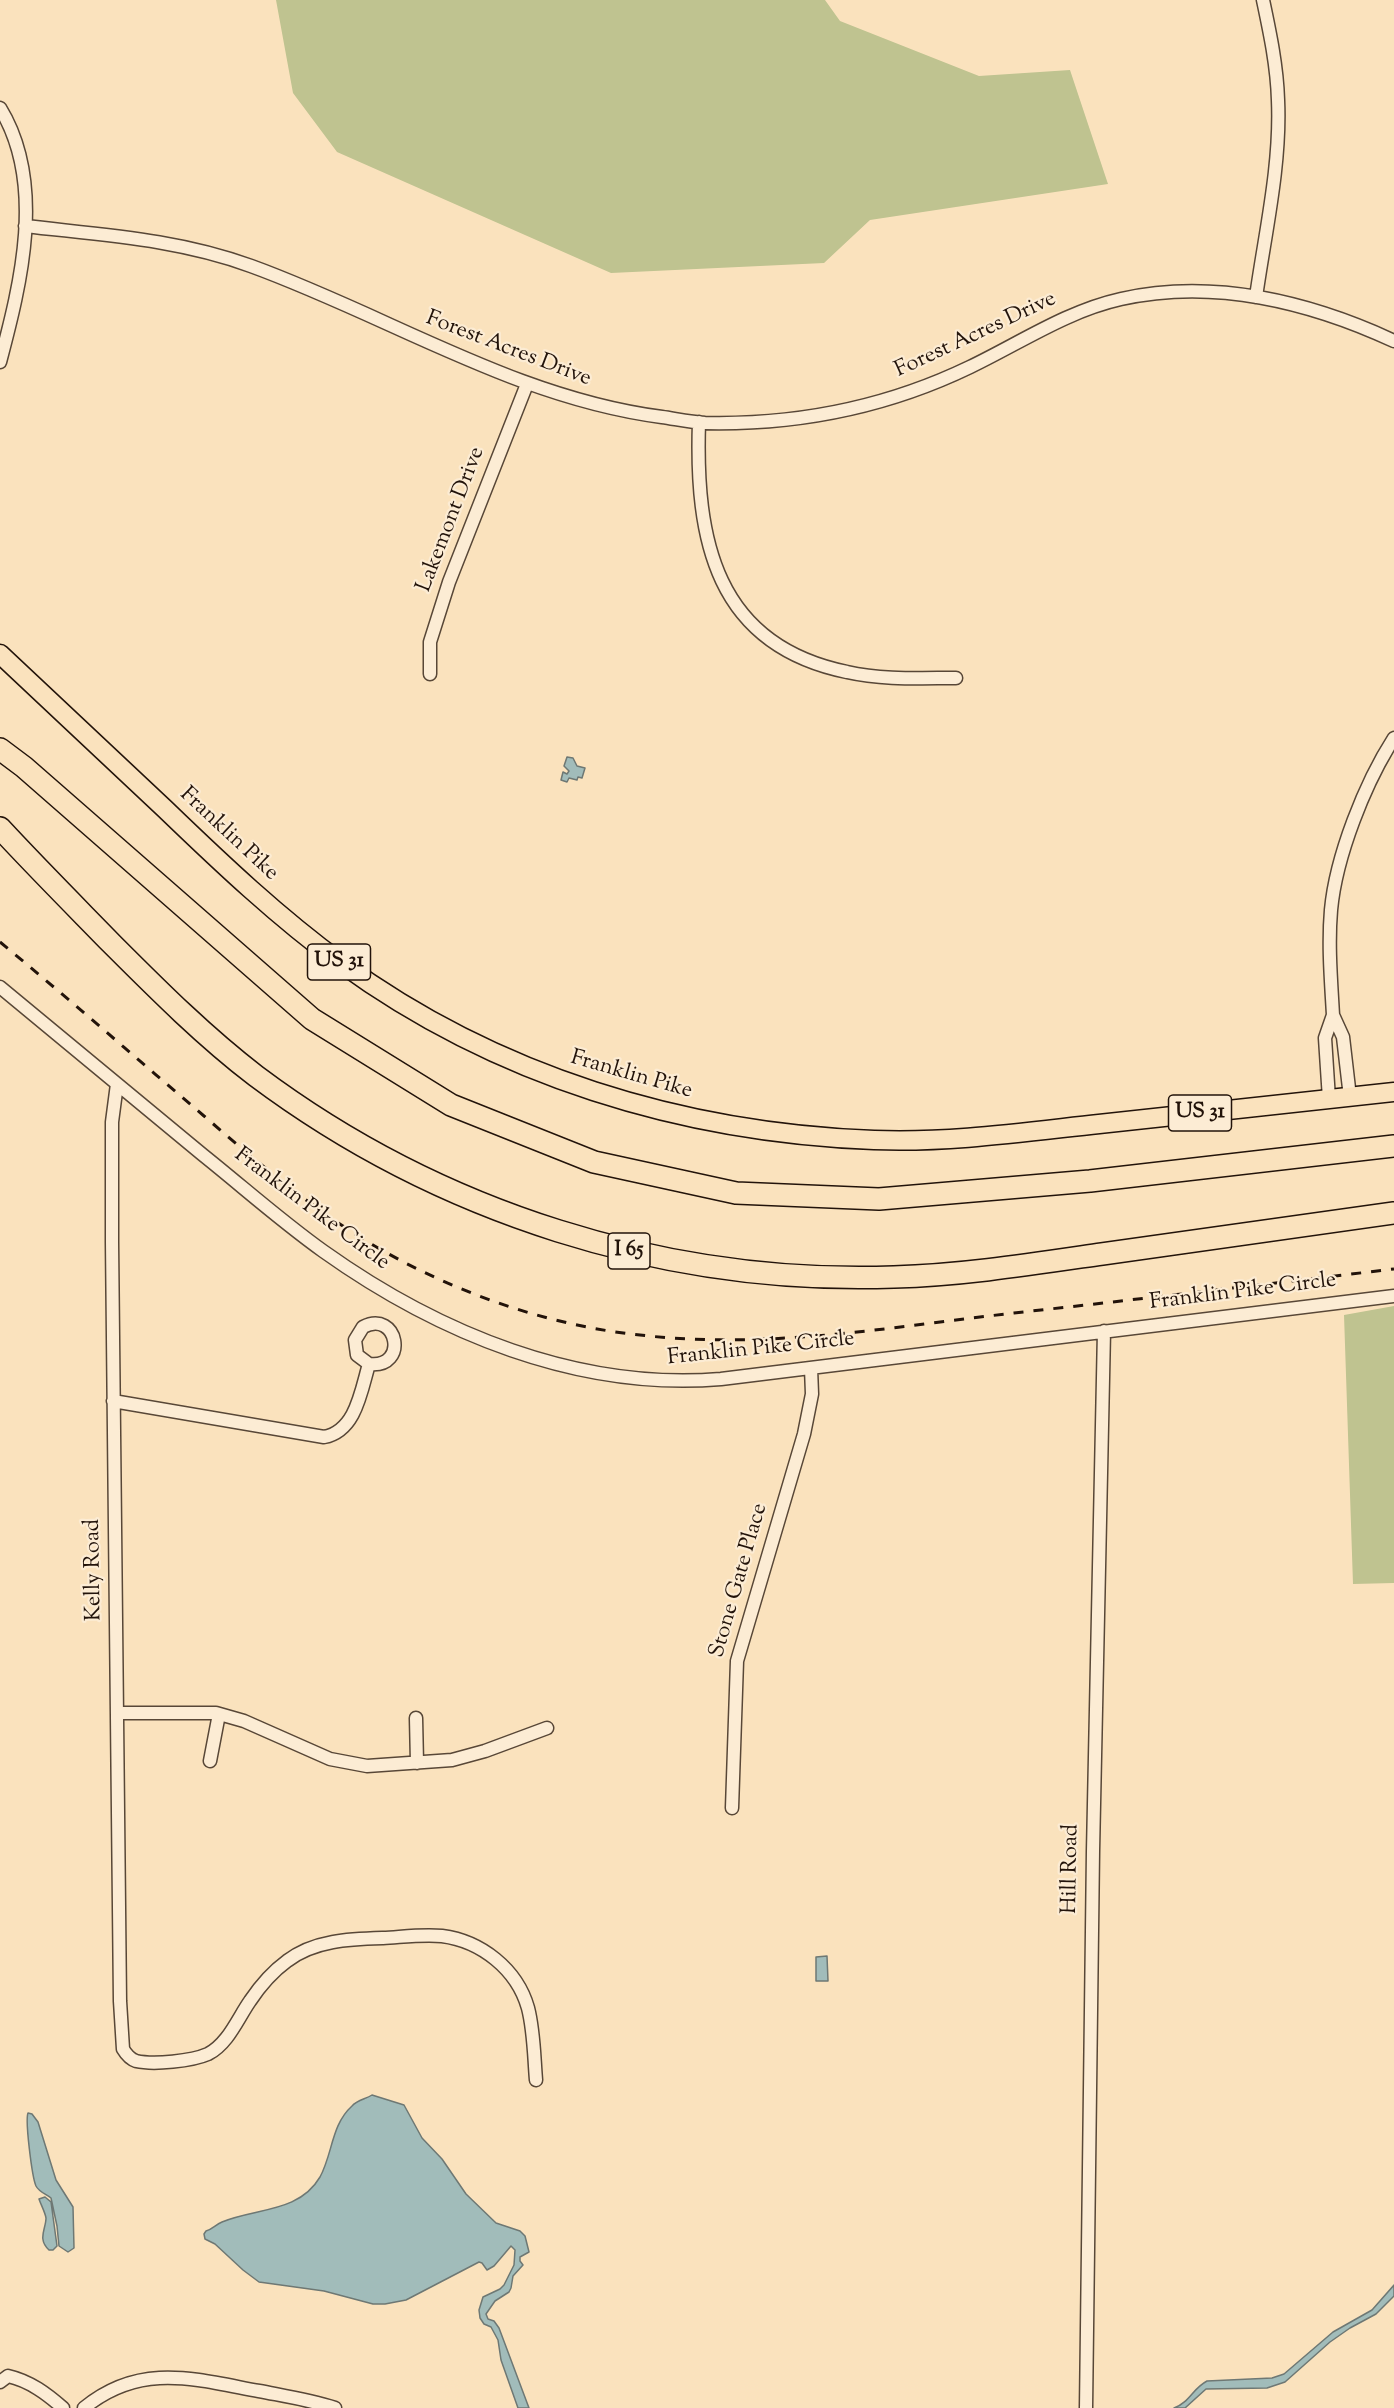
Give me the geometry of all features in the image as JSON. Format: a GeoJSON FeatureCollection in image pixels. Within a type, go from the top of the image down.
{"type":"FeatureCollection","features":[{"type":"Feature","properties":{"kind":"highway"},"geometry":{"type":"LineString","coordinates":[[0,749],[24,767],[312,1019],[451,1105],[594,1162],[736,1192],[879,1199],[1090,1181],[1394,1146]]}},
{"type":"Feature","properties":{"kind":"highway","name":"I 65"},"geometry":{"type":"LineString","coordinates":[[0,828],[179,1010],[253,1073],[318,1119],[385,1158],[455,1193],[528,1221],[612,1247],[698,1265],[756,1272],[834,1277],[893,1277],[991,1269],[1394,1213]]}},
{"type":"Feature","properties":{"kind":"highway"},"geometry":{"type":"LineString","coordinates":[[0,835],[27,858]]}},
{"type":"Feature","properties":{"kind":"main road","name":"Franklin Pike"},"geometry":{"type":"LineString","coordinates":[[0,654],[231,871],[298,930],[343,964],[375,987],[467,1040],[515,1063],[589,1091],[657,1111],[728,1126],[809,1137],[877,1140],[999,1135],[1394,1092]]}},
{"type":"Feature","properties":{"kind":"street"},"geometry":{"type":"LineString","coordinates":[[1256,297],[1274,173],[1279,117],[1275,66],[1263,0]]}},
{"type":"Feature","properties":{"kind":"street"},"geometry":{"type":"LineString","coordinates":[[0,108],[15,137],[24,173],[25,226],[17,297],[0,362]]}},
{"type":"Feature","properties":{"kind":"street","name":"Forest Acres Drive"},"geometry":{"type":"LineString","coordinates":[[25,226],[163,242],[226,257],[283,278],[527,384],[589,404],[699,422],[781,421],[843,411],[884,400],[956,373],[1075,314],[1122,299],[1186,292],[1256,297],[1321,313],[1394,341]]}},
{"type":"Feature","properties":{"kind":"street","name":"Lakemont Drive"},"geometry":{"type":"LineString","coordinates":[[430,674],[430,642],[449,582],[527,384]]}},
{"type":"Feature","properties":{"kind":"street"},"geometry":{"type":"LineString","coordinates":[[699,422],[699,485],[707,544],[723,586],[754,627],[766,638],[794,654],[836,670],[897,677],[956,678]]}},
{"type":"Feature","properties":{"kind":"street"},"geometry":{"type":"LineString","coordinates":[[1329,1099],[1325,1038],[1333,1016],[1330,931],[1336,883],[1365,793],[1394,738]]}},
{"type":"Feature","properties":{"kind":"street","name":"Franklin Pike Circle"},"geometry":{"type":"LineString","coordinates":[[0,987],[323,1251],[405,1303],[464,1333],[523,1354],[572,1367],[654,1381],[692,1381],[1394,1296]]}},
{"type":"Feature","properties":{"kind":"street"},"geometry":{"type":"LineString","coordinates":[[1333,1016],[1343,1037],[1350,1097]]}},
{"type":"Feature","properties":{"kind":"street","name":"Kelly Road"},"geometry":{"type":"LineString","coordinates":[[117,1084],[112,1122],[113,1401],[120,2009],[122,2041],[127,2055],[136,2061],[170,2061],[208,2054],[225,2040],[250,2001],[274,1971],[288,1960],[314,1947],[343,1941],[442,1936],[466,1941],[484,1950],[501,1964],[518,1985],[524,1996],[529,2015],[536,2080]]}},
{"type":"Feature","properties":{"kind":"street","name":"Hill Road"},"geometry":{"type":"LineString","coordinates":[[1086,2408],[1104,1331]]}},
{"type":"Feature","properties":{"kind":"street"},"geometry":{"type":"LineString","coordinates":[[113,1401],[324,1437],[343,1428],[352,1416],[369,1364]]}},
{"type":"Feature","properties":{"kind":"street","name":"Stone Gate Place"},"geometry":{"type":"LineString","coordinates":[[732,1808],[737,1661],[804,1434],[812,1394],[811,1368]]}},
{"type":"Feature","properties":{"kind":"street"},"geometry":{"type":"LineString","coordinates":[[118,1713],[199,1711],[219,1714],[244,1721],[340,1762],[374,1766],[467,1757],[547,1728]]}},
{"type":"Feature","properties":{"kind":"street"},"geometry":{"type":"LineString","coordinates":[[210,1761],[219,1714]]}},
{"type":"Feature","properties":{"kind":"street"},"geometry":{"type":"LineString","coordinates":[[416,1718],[417,1763]]}},
{"type":"Feature","properties":{"kind":"street"},"geometry":{"type":"LineString","coordinates":[[84,2408],[114,2388],[141,2379],[160,2377],[195,2379],[335,2408]]}},
{"type":"Feature","properties":{"kind":"street"},"geometry":{"type":"LineString","coordinates":[[3,2378],[22,2380],[63,2408]]}},
{"type":"Feature","properties":{"kind":"green space"},"geometry":{"type":"Polygon","coordinates":[[[276,0],[825,0],[840,21],[979,76],[1070,70],[1108,184],[870,220],[824,263],[611,273],[337,152],[293,93],[276,0]]]}},
{"type":"Feature","properties":{"kind":"green space"},"geometry":{"type":"Polygon","coordinates":[[[1394,1306],[1394,1583],[1353,1584],[1344,1315],[1394,1306]]]}},
{"type":"Feature","properties":{"kind":"water"},"geometry":{"type":"Polygon","coordinates":[[[567,757],[573,758],[577,766],[585,768],[582,778],[578,777],[577,780],[569,778],[567,782],[561,780],[563,772],[567,774],[569,771],[564,766],[567,757]]]}},
{"type":"Feature","properties":{"kind":"water"},"geometry":{"type":"Polygon","coordinates":[[[827,1956],[828,1981],[816,1981],[816,1957],[827,1956]]]}},
{"type":"Feature","properties":{"kind":"water"},"geometry":{"type":"Polygon","coordinates":[[[372,2095],[404,2105],[422,2138],[442,2159],[466,2194],[496,2223],[520,2231],[525,2236],[529,2252],[520,2257],[523,2265],[513,2276],[509,2292],[495,2301],[486,2314],[488,2319],[494,2321],[499,2328],[529,2408],[518,2408],[501,2360],[498,2340],[491,2327],[484,2324],[480,2318],[479,2310],[483,2297],[504,2285],[514,2265],[515,2250],[511,2246],[494,2266],[487,2270],[479,2262],[406,2300],[373,2304],[324,2291],[259,2282],[215,2244],[205,2239],[206,2231],[222,2222],[276,2208],[311,2189],[320,2177],[336,2130],[345,2114],[356,2102],[372,2095]]]}},
{"type":"Feature","properties":{"kind":"water"},"geometry":{"type":"Polygon","coordinates":[[[28,2113],[32,2114],[38,2122],[56,2180],[73,2207],[74,2248],[68,2252],[59,2246],[51,2198],[39,2190],[34,2181],[28,2137],[28,2113]]]}},
{"type":"Feature","properties":{"kind":"water"},"geometry":{"type":"Polygon","coordinates":[[[45,2197],[51,2202],[57,2246],[53,2250],[49,2250],[43,2242],[46,2218],[39,2199],[45,2197]]]}},
{"type":"Feature","properties":{"kind":"water"},"geometry":{"type":"Polygon","coordinates":[[[1394,2285],[1394,2296],[1376,2314],[1330,2342],[1285,2382],[1267,2388],[1206,2389],[1185,2408],[1174,2408],[1207,2381],[1272,2378],[1284,2374],[1333,2332],[1372,2310],[1394,2285]]]}},
{"type":"Feature","properties":{"kind":"railway"},"geometry":{"type":"LineString","coordinates":[[0,942],[248,1153],[315,1207],[362,1239],[447,1283],[510,1307],[575,1324],[607,1331],[687,1339],[734,1340],[828,1335],[1394,1269]]}}]}
